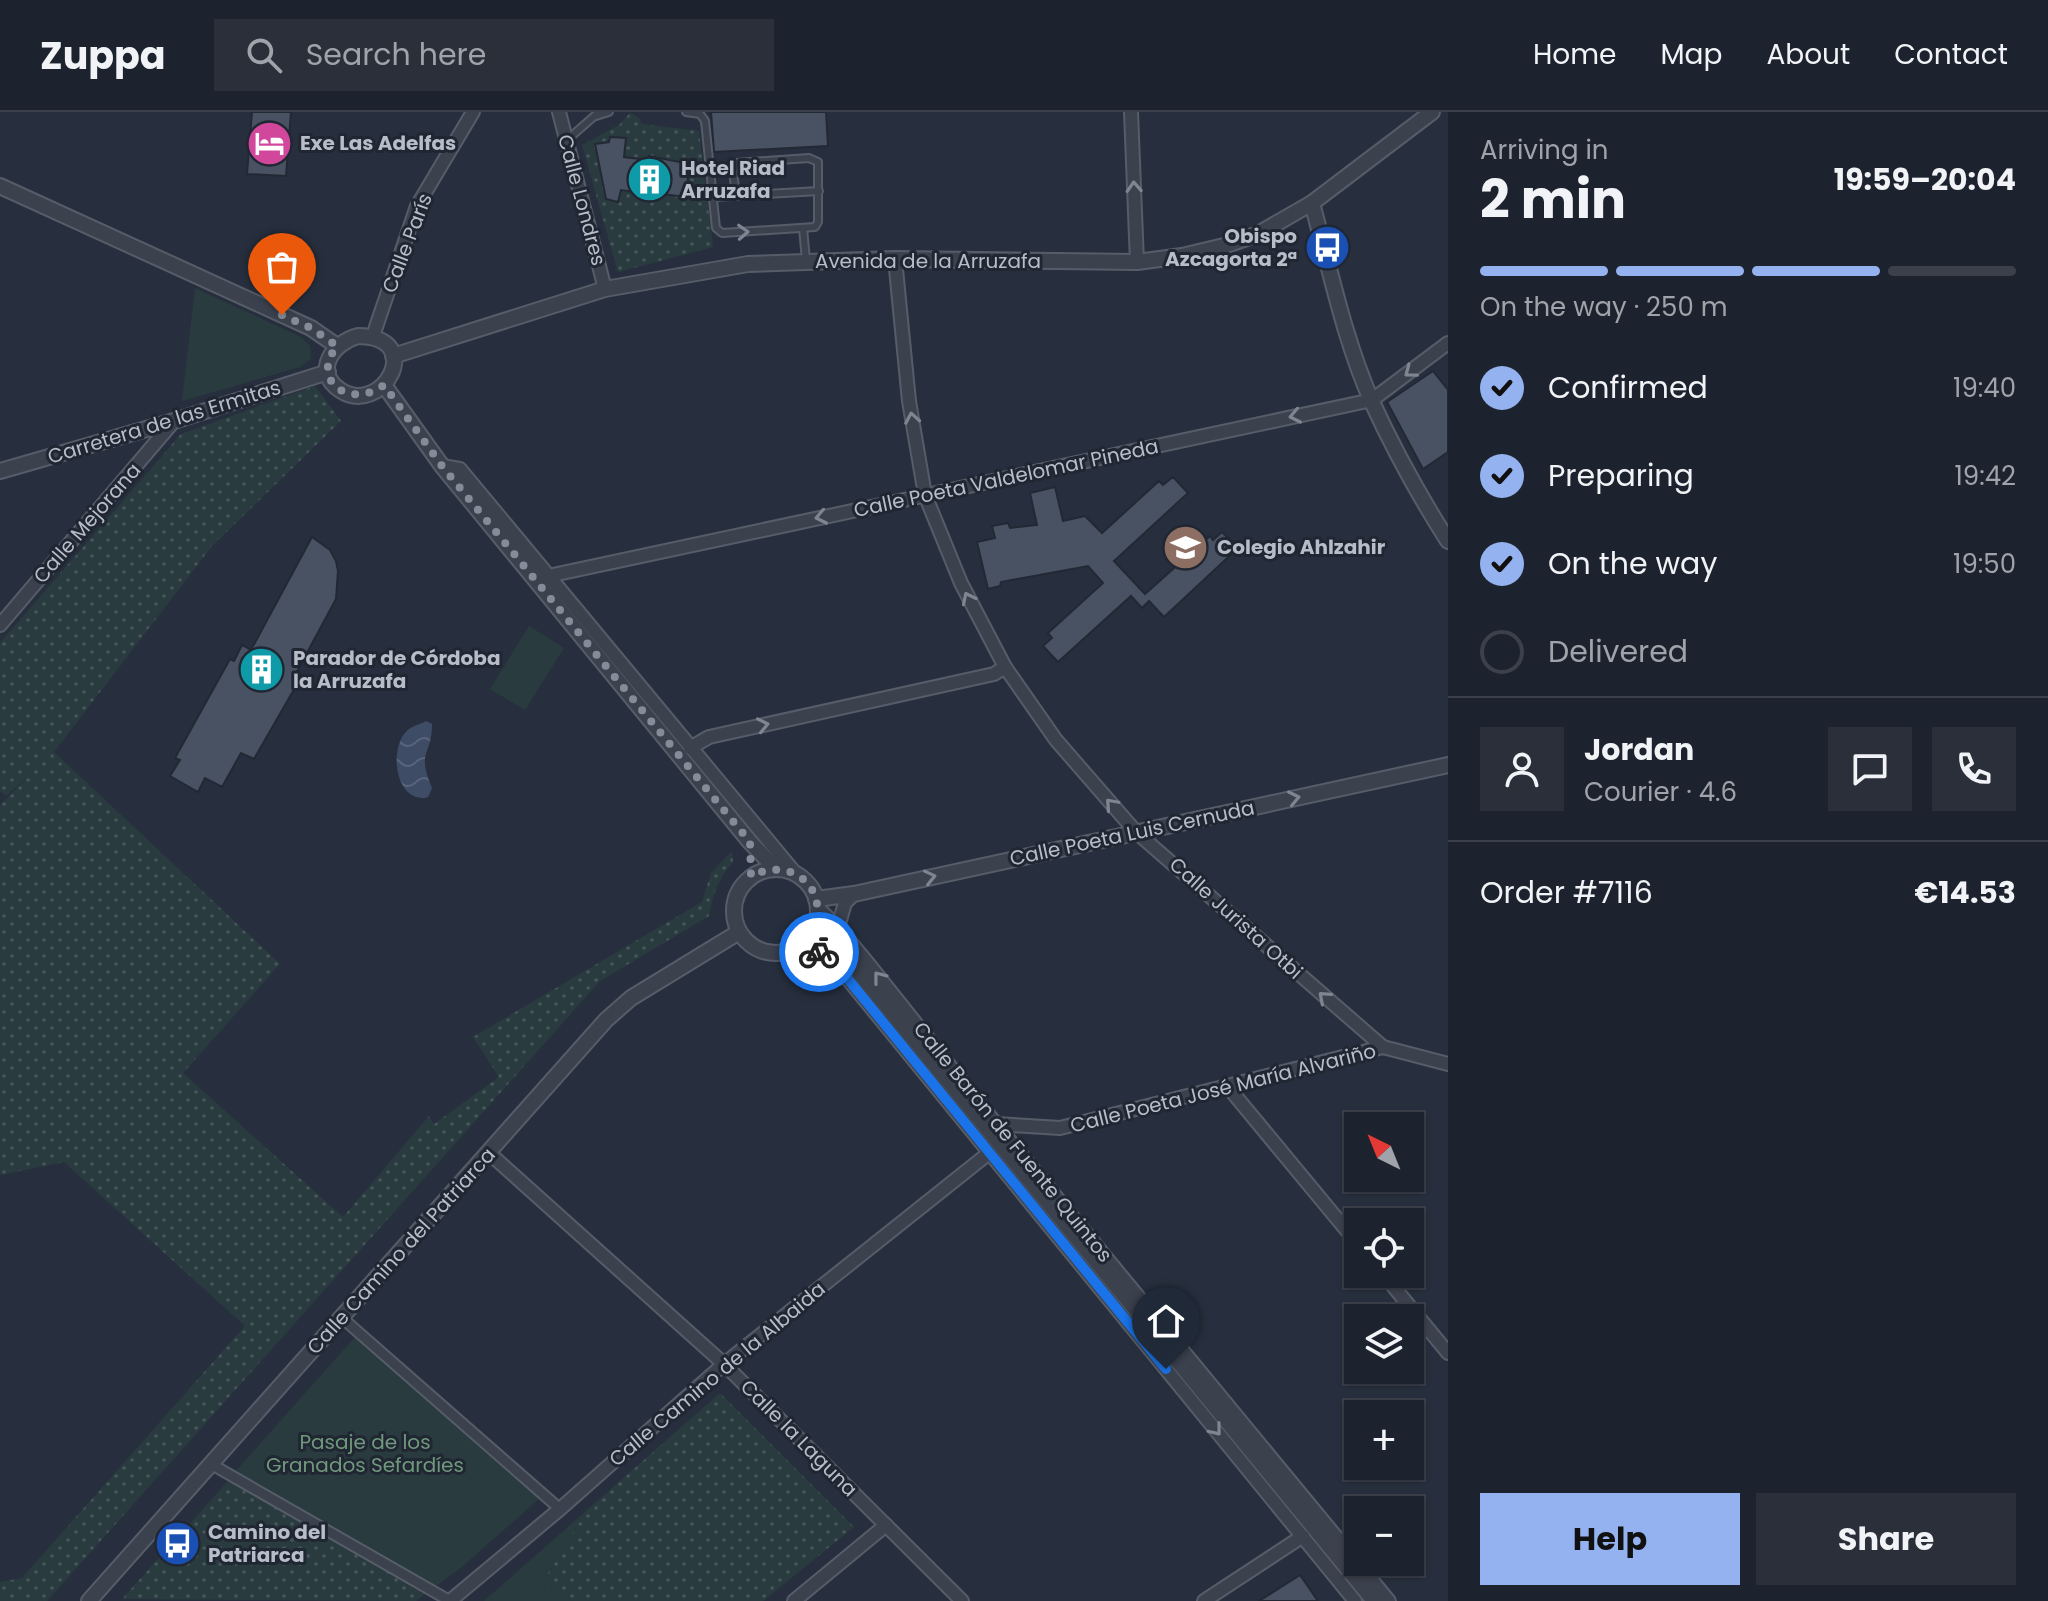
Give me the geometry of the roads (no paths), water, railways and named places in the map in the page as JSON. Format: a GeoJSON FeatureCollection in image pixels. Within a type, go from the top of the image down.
{"type":"FeatureCollection","features":[{"type":"Feature","properties":{"kind":"street","name":"Calle París"},"geometry":{"type":"LineString","coordinates":[[373,336],[417,206],[473,112]]}},
{"type":"Feature","properties":{"kind":"street","name":"Calle Londres"},"geometry":{"type":"LineString","coordinates":[[559,112],[605,289]]}},
{"type":"Feature","properties":{"kind":"street"},"geometry":{"type":"LineString","coordinates":[[1131,112],[1137,262]]}},
{"type":"Feature","properties":{"kind":"street","name":"Avenida de la Arruzafa"},"geometry":{"type":"LineString","coordinates":[[393,356],[605,289],[748,264],[895,259],[1137,262],[1182,256],[1258,234],[1312,203],[1432,112]]}},
{"type":"Feature","properties":{"kind":"street"},"geometry":{"type":"LineString","coordinates":[[0,186],[311,328],[337,346]]}},
{"type":"Feature","properties":{"kind":"street"},"geometry":{"type":"LineString","coordinates":[[1312,203],[1344,319],[1372,400],[1424,504],[1448,541]]}},
{"type":"Feature","properties":{"kind":"street","name":"Calle Jurista Otbi"},"geometry":{"type":"LineString","coordinates":[[895,259],[909,401],[925,495],[961,583],[1005,667],[1056,740],[1136,832],[1383,1047]]}},
{"type":"Feature","properties":{"kind":"street"},"geometry":{"type":"LineString","coordinates":[[373,336],[382,340],[393,356],[394,371],[384,385],[368,393],[351,395],[336,387],[328,372],[328,362],[337,346],[346,339],[373,336]]}},
{"type":"Feature","properties":{"kind":"street","name":"Calle Poeta Valdelomar Pineda"},"geometry":{"type":"LineString","coordinates":[[548,576],[1372,400],[1448,343]]}},
{"type":"Feature","properties":{"kind":"street","name":"Carretera de las Ermitas"},"geometry":{"type":"LineString","coordinates":[[0,471],[174,421],[328,372]]}},
{"type":"Feature","properties":{"kind":"street"},"geometry":{"type":"LineString","coordinates":[[384,385],[442,466],[750,842],[776,869]]}},
{"type":"Feature","properties":{"kind":"street","name":"Calle Mejorana"},"geometry":{"type":"LineString","coordinates":[[0,625],[174,421]]}},
{"type":"Feature","properties":{"kind":"street"},"geometry":{"type":"LineString","coordinates":[[442,466],[460,469],[690,748],[812,889],[817,903],[815,925],[803,942],[792,950],[765,952],[753,946],[739,932],[734,912],[735,899],[751,876],[763,871],[776,869],[796,874]]}},
{"type":"Feature","properties":{"kind":"street"},"geometry":{"type":"LineString","coordinates":[[690,748],[709,737],[994,674],[1005,667]]}},
{"type":"Feature","properties":{"kind":"street","name":"Calle Poeta Luis Cernuda"},"geometry":{"type":"LineString","coordinates":[[817,903],[1448,765]]}},
{"type":"Feature","properties":{"kind":"street"},"geometry":{"type":"LineString","coordinates":[[750,842],[751,876]]}},
{"type":"Feature","properties":{"kind":"street"},"geometry":{"type":"LineString","coordinates":[[838,927],[845,903],[854,894]]}},
{"type":"Feature","properties":{"kind":"street","name":"Calle Barón de Fuente Quintos"},"geometry":{"type":"LineString","coordinates":[[817,903],[1389,1601]]}},
{"type":"Feature","properties":{"kind":"street","name":"Calle Barón de Fuente Quintos"},"geometry":{"type":"LineString","coordinates":[[815,925],[858,970],[1374,1601]]}},
{"type":"Feature","properties":{"kind":"street","name":"Calle Camino del Patriarca"},"geometry":{"type":"LineString","coordinates":[[89,1601],[619,1007],[739,932]]}},
{"type":"Feature","properties":{"kind":"street","name":"Calle Barón de Fuente Quintos"},"geometry":{"type":"LineString","coordinates":[[803,942],[829,958],[847,978],[1355,1601]]}},
{"type":"Feature","properties":{"kind":"street","name":"Calle Poeta José María Alvariño"},"geometry":{"type":"LineString","coordinates":[[996,1124],[1060,1128],[1383,1047],[1448,1064]]}},
{"type":"Feature","properties":{"kind":"street"},"geometry":{"type":"LineString","coordinates":[[1228,1087],[1344,1227]]}},
{"type":"Feature","properties":{"kind":"street","name":"Calle la Laguna"},"geometry":{"type":"LineString","coordinates":[[488,1152],[724,1364],[962,1601]]}},
{"type":"Feature","properties":{"kind":"street","name":"Calle Camino de la Albaida"},"geometry":{"type":"LineString","coordinates":[[450,1601],[724,1364],[989,1153]]}},
{"type":"Feature","properties":{"kind":"street"},"geometry":{"type":"LineString","coordinates":[[1395,1288],[1448,1353]]}},
{"type":"Feature","properties":{"kind":"street"},"geometry":{"type":"LineString","coordinates":[[341,1317],[560,1509]]}},
{"type":"Feature","properties":{"kind":"street"},"geometry":{"type":"LineString","coordinates":[[211,1464],[450,1601]]}},
{"type":"Feature","properties":{"kind":"street"},"geometry":{"type":"LineString","coordinates":[[794,1601],[886,1525]]}},
{"type":"Feature","properties":{"kind":"street"},"geometry":{"type":"LineString","coordinates":[[1204,1601],[1303,1536]]}},
{"type":"Feature","properties":{"kind":"lane"},"geometry":{"type":"LineString","coordinates":[[567,140],[598,114],[609,112]]}},
{"type":"Feature","properties":{"kind":"lane"},"geometry":{"type":"LineString","coordinates":[[686,112],[700,114],[705,121],[716,228],[722,233],[815,227],[818,222],[818,162],[809,158],[736,163],[733,171],[736,196]]}},
{"type":"Feature","properties":{"kind":"lane"},"geometry":{"type":"LineString","coordinates":[[714,197],[819,191]]}},
{"type":"Feature","properties":{"kind":"lane"},"geometry":{"type":"LineString","coordinates":[[803,228],[806,262]]}},
{"type":"Feature","properties":{"kind":"water"},"geometry":{"type":"Polygon","coordinates":[[[426,721],[432,724],[425,767],[432,788],[428,797],[417,797],[408,792],[402,783],[398,772],[398,748],[409,729],[426,721]]]}},
{"type":"Feature","properties":{"kind":"place","name":"Exe Las Adelfas"},"geometry":{"type":"Point","coordinates":[269,143]}},
{"type":"Feature","properties":{"kind":"place","name":"Hotel Riad Arruzafa"},"geometry":{"type":"Point","coordinates":[650,179]}},
{"type":"Feature","properties":{"kind":"place","name":"Obispo Azcagorta 2ª"},"geometry":{"type":"Point","coordinates":[1328,248]}},
{"type":"Feature","properties":{"kind":"place","name":"Colegio Ahlzahir"},"geometry":{"type":"Point","coordinates":[1186,547]}},
{"type":"Feature","properties":{"kind":"place","name":"Parador de Córdoba la Arruzafa"},"geometry":{"type":"Point","coordinates":[262,669]}},
{"type":"Feature","properties":{"kind":"place","name":"Camino del Patriarca"},"geometry":{"type":"Point","coordinates":[177,1543]}},
{"type":"Feature","properties":{"kind":"park label","name":"Pasaje de los Granados Sefardíes"},"geometry":{"type":"Point","coordinates":[365,1454]}}]}
